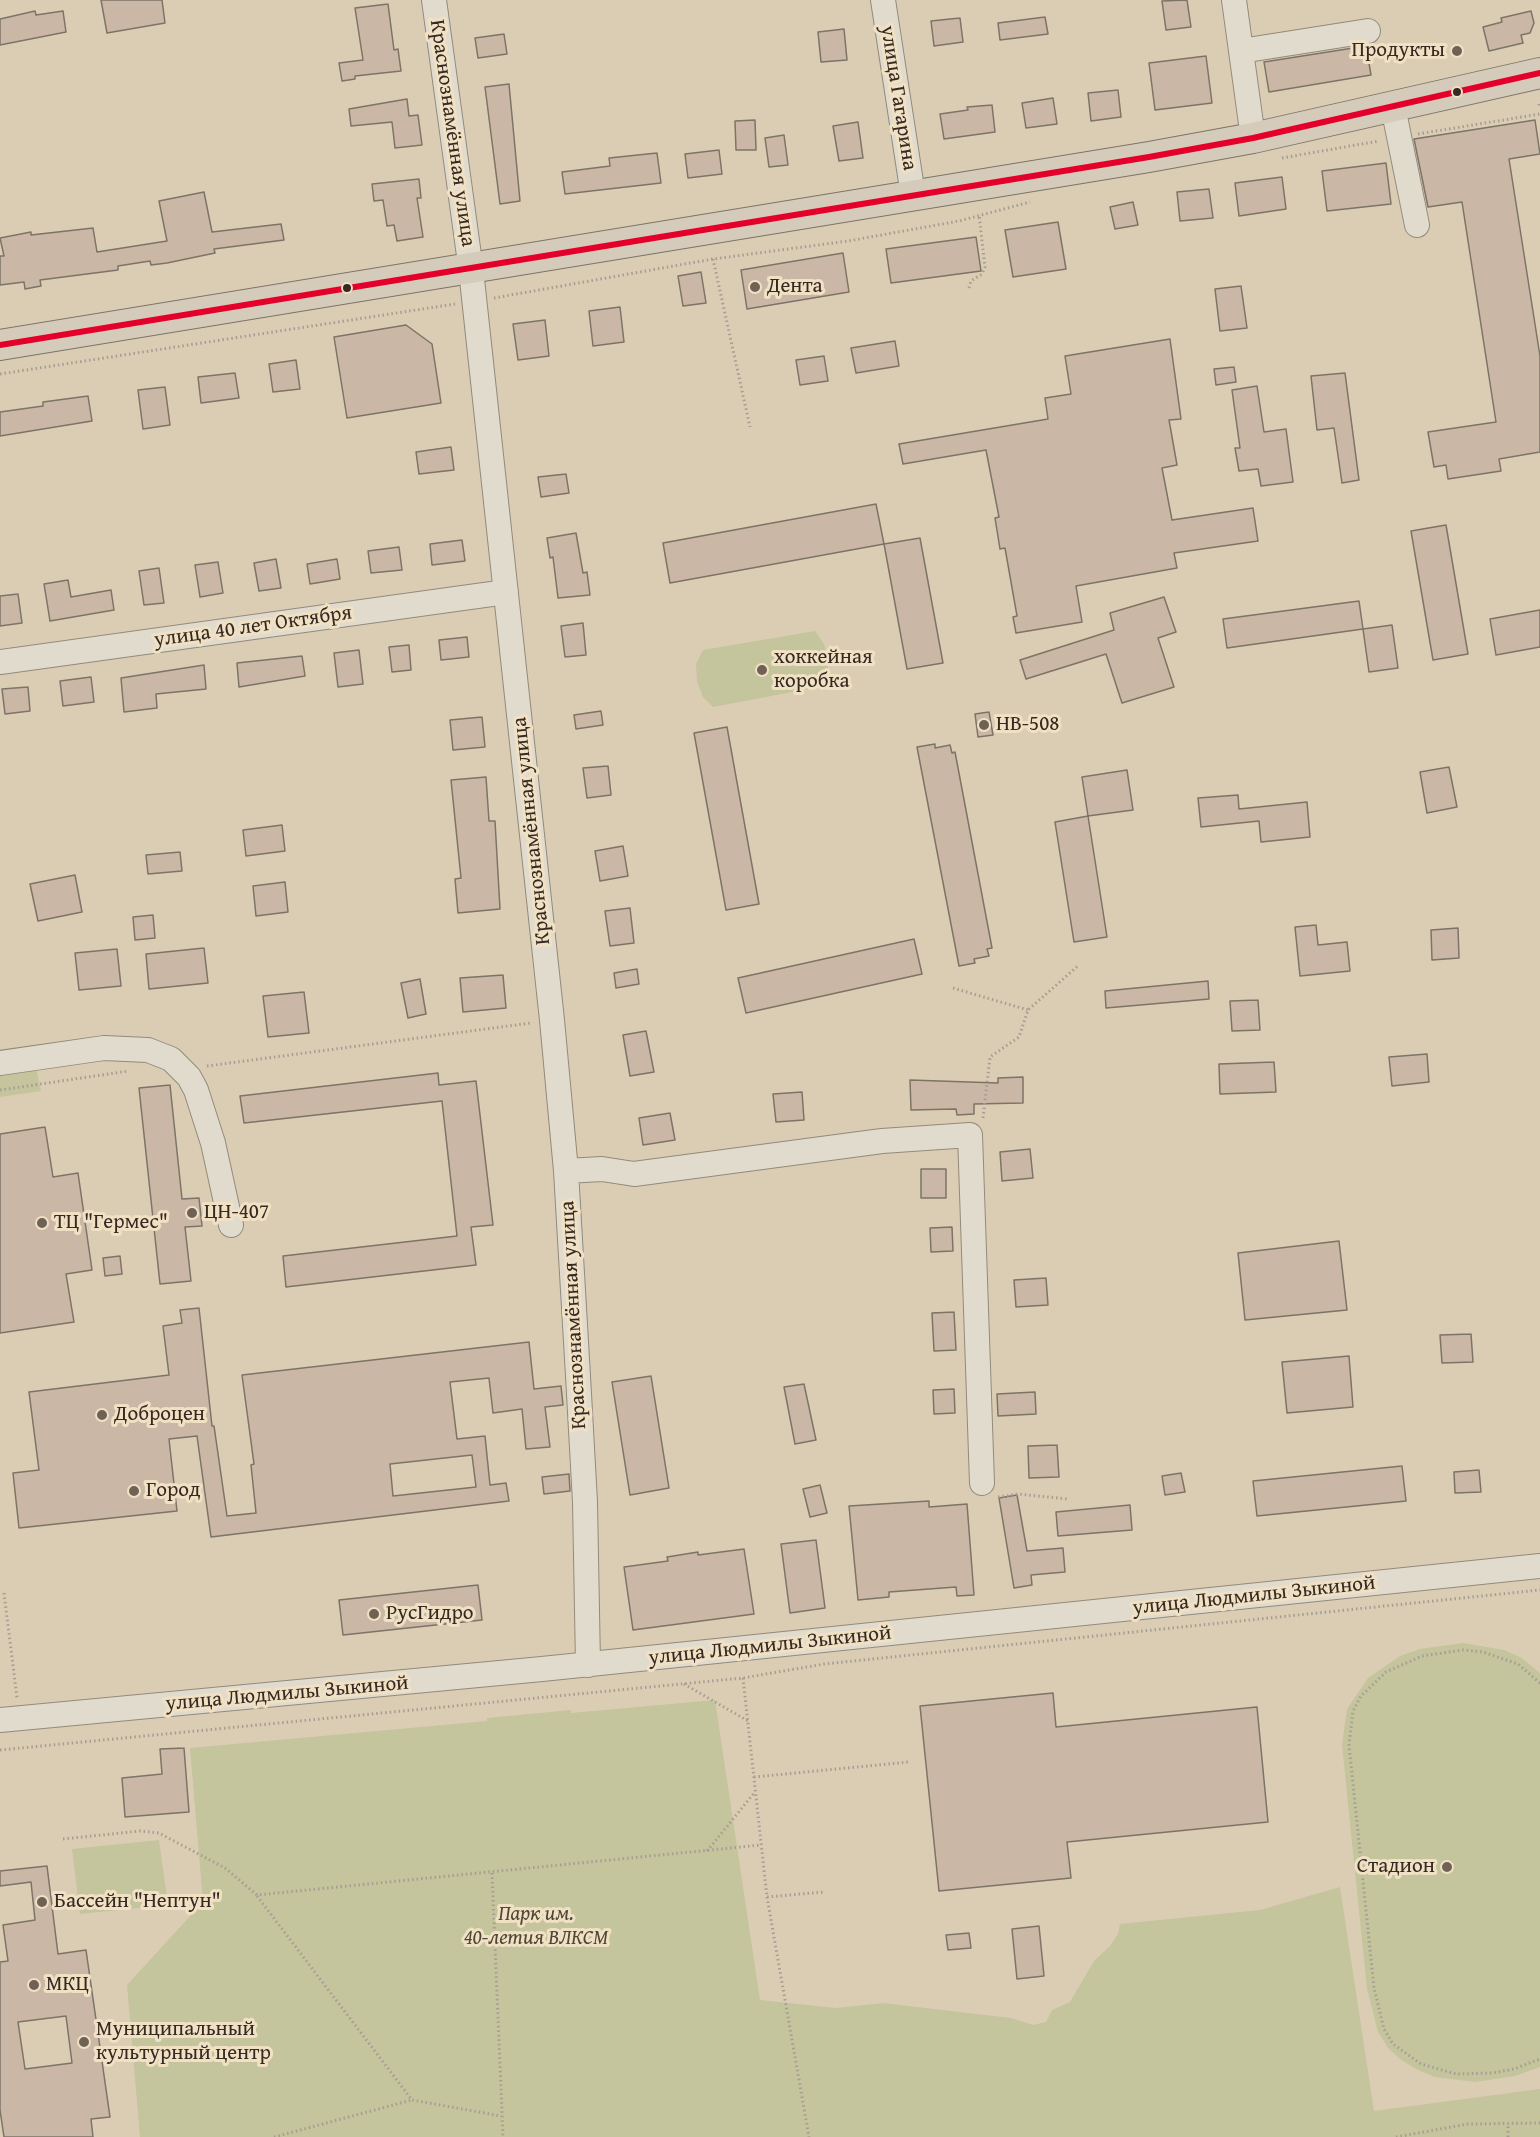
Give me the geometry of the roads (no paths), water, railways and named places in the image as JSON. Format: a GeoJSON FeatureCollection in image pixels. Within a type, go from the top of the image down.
{"type":"FeatureCollection","features":[{"type":"Feature","properties":{"kind":"main road"},"geometry":{"type":"LineString","coordinates":[[0,345],[471,270],[913,195],[1262,149],[1393,107],[1540,73]]}},
{"type":"Feature","properties":{"kind":"street","name":"Краснознамённая улица"},"geometry":{"type":"LineString","coordinates":[[434,0],[475,302],[552,1020],[566,1171],[585,1502],[588,1665]]}},
{"type":"Feature","properties":{"kind":"street","name":"улица Гагарина"},"geometry":{"type":"LineString","coordinates":[[883,0],[913,195]]}},
{"type":"Feature","properties":{"kind":"street"},"geometry":{"type":"LineString","coordinates":[[1234,0],[1241,51],[1262,149]]}},
{"type":"Feature","properties":{"kind":"street"},"geometry":{"type":"LineString","coordinates":[[1241,51],[1368,31]]}},
{"type":"Feature","properties":{"kind":"street"},"geometry":{"type":"LineString","coordinates":[[1393,107],[1417,225]]}},
{"type":"Feature","properties":{"kind":"street","name":"улица 40 лет Октября"},"geometry":{"type":"LineString","coordinates":[[0,662],[506,592]]}},
{"type":"Feature","properties":{"kind":"street"},"geometry":{"type":"LineString","coordinates":[[0,1063],[78,1050],[127,1048],[161,1053],[180,1067],[196,1090],[231,1225]]}},
{"type":"Feature","properties":{"kind":"street"},"geometry":{"type":"LineString","coordinates":[[566,1171],[602,1169],[634,1174],[826,1148],[970,1135],[982,1483]]}},
{"type":"Feature","properties":{"kind":"street","name":"улица Людмилы Зыкиной"},"geometry":{"type":"LineString","coordinates":[[10,1720],[588,1665],[1540,1566]]}},
{"type":"Feature","properties":{"kind":"place","name":"Продукты"},"geometry":{"type":"Point","coordinates":[1457,51]}},
{"type":"Feature","properties":{"kind":"place","name":"Дента"},"geometry":{"type":"Point","coordinates":[755,287]}},
{"type":"Feature","properties":{"kind":"place","name":"хоккейная коробка"},"geometry":{"type":"Point","coordinates":[762,670]}},
{"type":"Feature","properties":{"kind":"place","name":"НВ-508"},"geometry":{"type":"Point","coordinates":[984,725]}},
{"type":"Feature","properties":{"kind":"place","name":"ЦН-407"},"geometry":{"type":"Point","coordinates":[192,1213]}},
{"type":"Feature","properties":{"kind":"place","name":"ТЦ \"Гермес\""},"geometry":{"type":"Point","coordinates":[42,1223]}},
{"type":"Feature","properties":{"kind":"place","name":"Доброцен"},"geometry":{"type":"Point","coordinates":[102,1415]}},
{"type":"Feature","properties":{"kind":"place","name":"Город"},"geometry":{"type":"Point","coordinates":[134,1491]}},
{"type":"Feature","properties":{"kind":"place","name":"РусГидро"},"geometry":{"type":"Point","coordinates":[374,1614]}},
{"type":"Feature","properties":{"kind":"place","name":"Стадион"},"geometry":{"type":"Point","coordinates":[1447,1867]}},
{"type":"Feature","properties":{"kind":"place","name":"Бассейн \"Нептун\""},"geometry":{"type":"Point","coordinates":[42,1902]}},
{"type":"Feature","properties":{"kind":"place","name":"МКЦ"},"geometry":{"type":"Point","coordinates":[34,1985]}},
{"type":"Feature","properties":{"kind":"place","name":"Муниципальный культурный центр"},"geometry":{"type":"Point","coordinates":[84,2042]}},
{"type":"Feature","properties":{"kind":"park label","name":"Парк им. 40-летия ВЛКСМ"},"geometry":{"type":"Point","coordinates":[536,1927]}}]}
